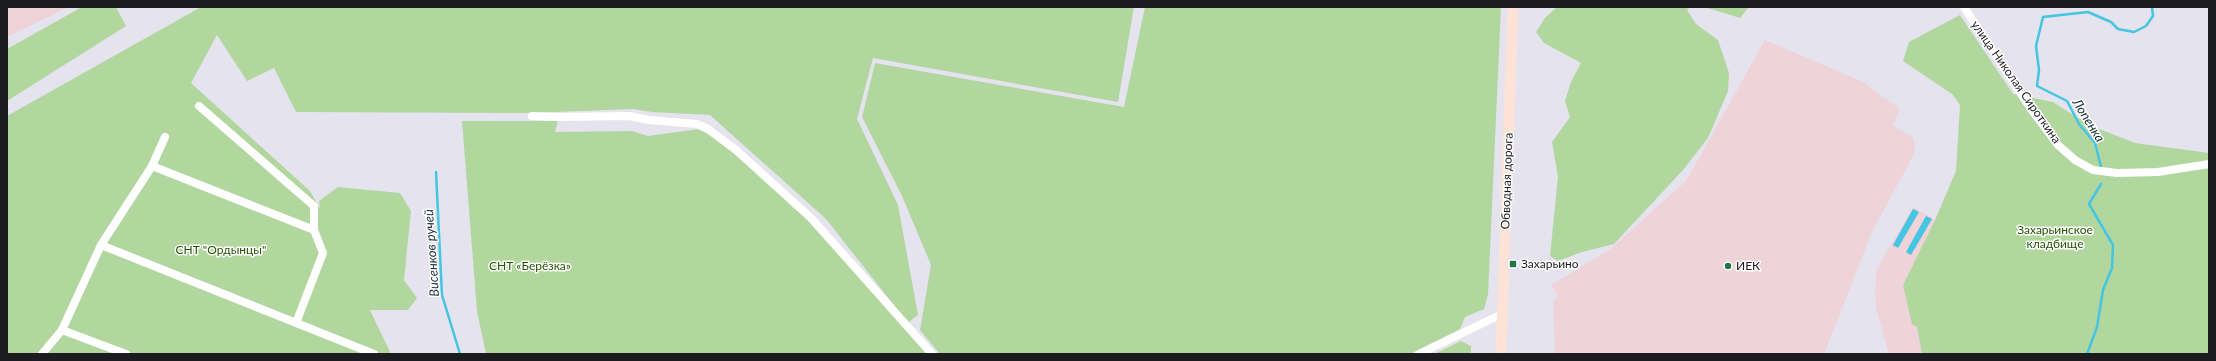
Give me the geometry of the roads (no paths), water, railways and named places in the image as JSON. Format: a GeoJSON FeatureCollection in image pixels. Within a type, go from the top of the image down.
{"type":"FeatureCollection","features":[{"type":"Feature","properties":{"kind":"main road","name":"Обводная дорога"},"geometry":{"type":"LineString","coordinates":[[1501,354],[1513,7]]}},
{"type":"Feature","properties":{"kind":"street","name":"улица Николая Сироткина"},"geometry":{"type":"LineString","coordinates":[[1964,7],[2031,109],[2058,145],[2075,160],[2093,170],[2117,173],[2158,172],[2209,164]]}},
{"type":"Feature","properties":{"kind":"street"},"geometry":{"type":"LineString","coordinates":[[199,106],[314,206],[314,230],[323,253],[296,323]]}},
{"type":"Feature","properties":{"kind":"street"},"geometry":{"type":"LineString","coordinates":[[532,116],[629,116],[649,120],[697,124],[708,129],[736,150],[811,218],[932,354]]}},
{"type":"Feature","properties":{"kind":"street"},"geometry":{"type":"LineString","coordinates":[[42,354],[62,330],[101,245],[152,166],[165,137]]}},
{"type":"Feature","properties":{"kind":"street"},"geometry":{"type":"LineString","coordinates":[[152,166],[314,230]]}},
{"type":"Feature","properties":{"kind":"street"},"geometry":{"type":"LineString","coordinates":[[101,245],[374,354]]}},
{"type":"Feature","properties":{"kind":"street"},"geometry":{"type":"LineString","coordinates":[[1419,354],[1502,314]]}},
{"type":"Feature","properties":{"kind":"street"},"geometry":{"type":"LineString","coordinates":[[62,330],[126,354]]}},
{"type":"Feature","properties":{"kind":"water"},"geometry":{"type":"Polygon","coordinates":[[[1913,209],[1919,212],[1898,248],[1893,245],[1913,209]]]}},
{"type":"Feature","properties":{"kind":"water"},"geometry":{"type":"Polygon","coordinates":[[[1926,216],[1932,219],[1911,255],[1906,252],[1926,216]]]}},
{"type":"Feature","properties":{"kind":"waterway","name":"Лопенка"},"geometry":{"type":"LineString","coordinates":[[2101,167],[2095,143],[2079,124],[2067,101],[2037,86],[2039,70],[2036,46],[2043,17],[2088,12],[2111,22],[2118,29],[2134,32],[2146,26],[2153,16],[2152,7]]}},
{"type":"Feature","properties":{"kind":"waterway","name":"Висенков ручей"},"geometry":{"type":"LineString","coordinates":[[436,172],[442,295],[460,354]]}},
{"type":"Feature","properties":{"kind":"waterway","name":"Лопенка"},"geometry":{"type":"LineString","coordinates":[[2087,354],[2097,327],[2103,290],[2112,268],[2113,245],[2089,204],[2101,184]]}},
{"type":"Feature","properties":{"kind":"place","name":"Захарьино"},"geometry":{"type":"Point","coordinates":[1513,264]}},
{"type":"Feature","properties":{"kind":"place","name":"ИЕК"},"geometry":{"type":"Point","coordinates":[1728,266]}},
{"type":"Feature","properties":{"kind":"park label","name":"Захарьинское кладбище"},"geometry":{"type":"Point","coordinates":[2055,237]}},
{"type":"Feature","properties":{"kind":"park label","name":"СНТ \"Ордынцы\""},"geometry":{"type":"Point","coordinates":[221,250]}},
{"type":"Feature","properties":{"kind":"park label","name":"СНТ «Берёзка»"},"geometry":{"type":"Point","coordinates":[530,266]}}]}
